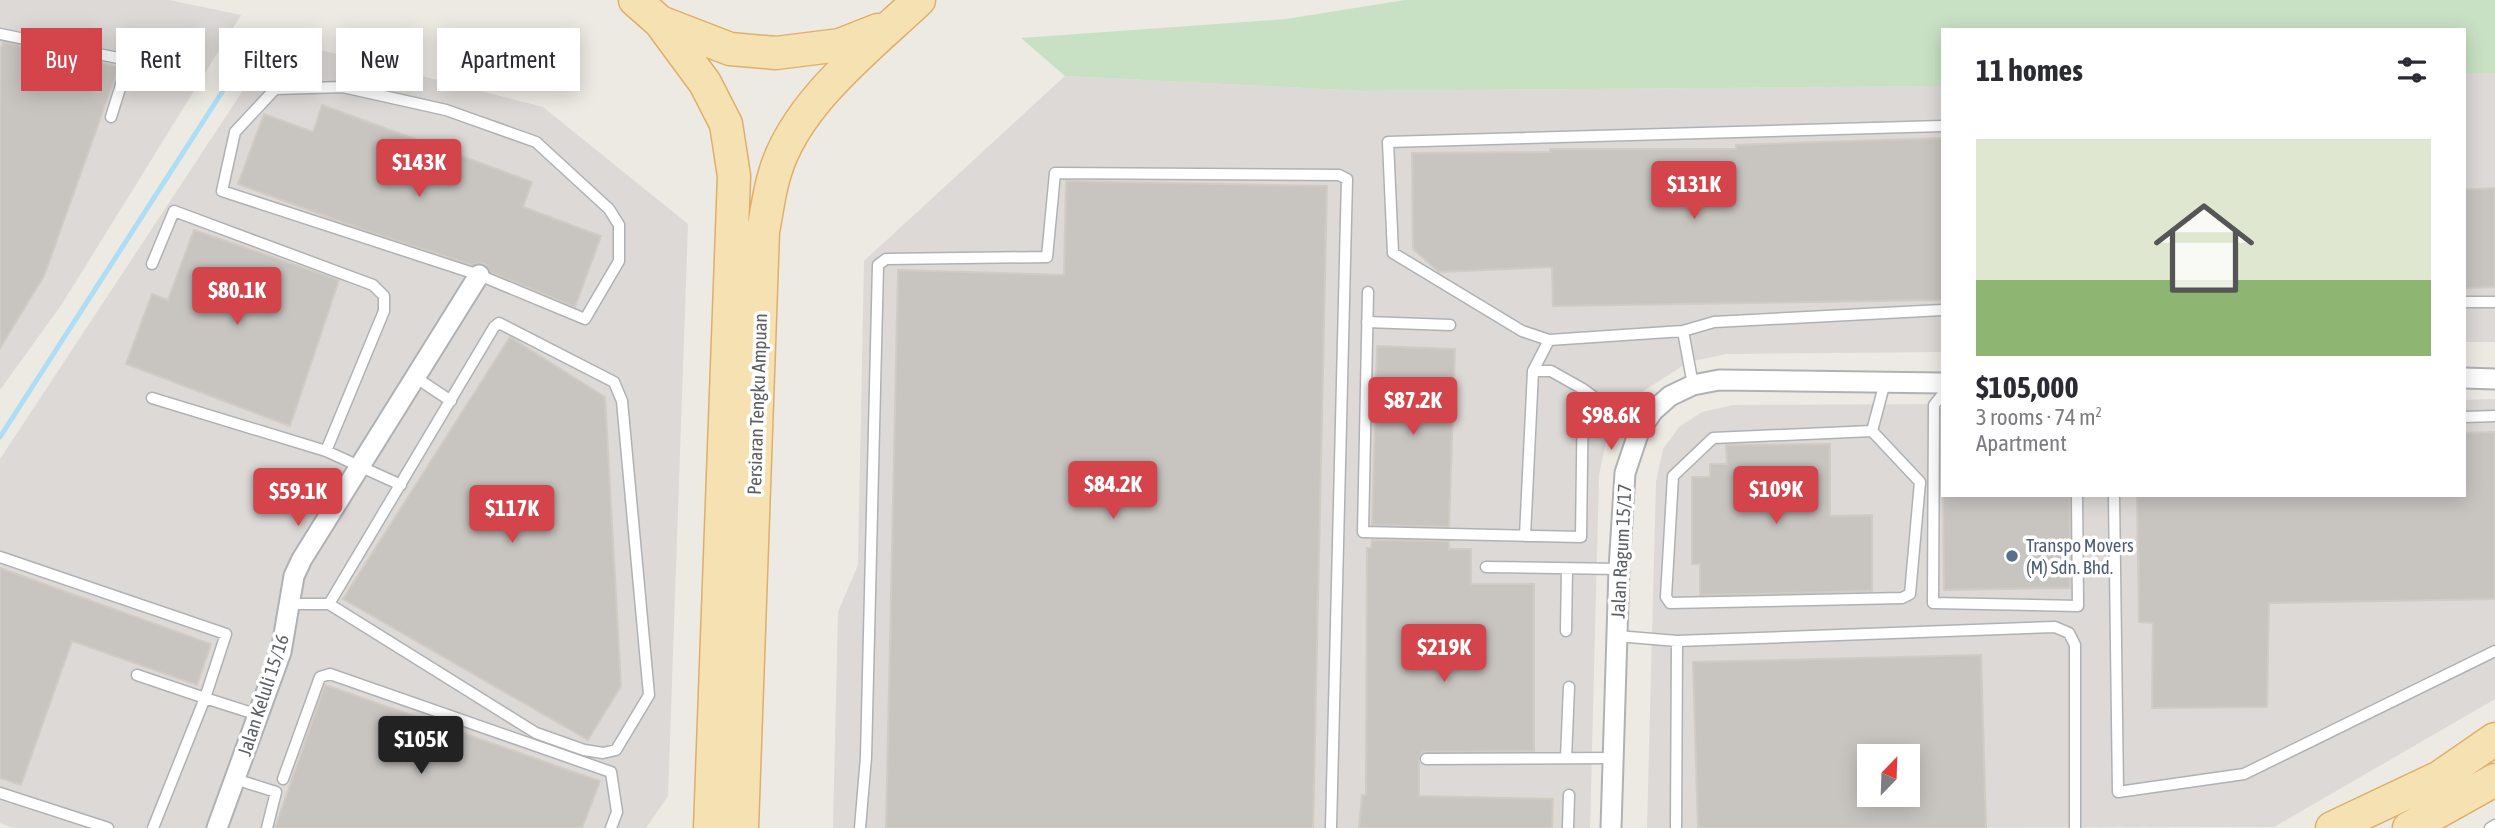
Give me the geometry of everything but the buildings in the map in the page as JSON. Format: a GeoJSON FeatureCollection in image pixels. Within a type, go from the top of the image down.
{"type":"FeatureCollection","features":[{"type":"Feature","properties":{"kind":"main road"},"geometry":{"type":"LineString","coordinates":[[635,0],[660,22],[730,49],[776,53],[840,45],[892,25]]}},
{"type":"Feature","properties":{"kind":"main road","name":"Persiaran Tengku Ampuan"},"geometry":{"type":"LineString","coordinates":[[742,828],[763,231],[775,171],[794,132],[823,90],[919,0]]}},
{"type":"Feature","properties":{"kind":"main road","name":"Persiaran Tengku Ampuan"},"geometry":{"type":"LineString","coordinates":[[660,22],[705,83],[726,124],[734,176],[710,828]]}},
{"type":"Feature","properties":{"kind":"main road"},"geometry":{"type":"LineString","coordinates":[[2332,828],[2440,776],[2495,739]]}},
{"type":"Feature","properties":{"kind":"main road"},"geometry":{"type":"LineString","coordinates":[[2409,828],[2495,780]]}},
{"type":"Feature","properties":{"kind":"street","name":"Jalan Keluli 15/16"},"geometry":{"type":"LineString","coordinates":[[217,828],[281,652],[295,576],[302,559],[479,275]]}},
{"type":"Feature","properties":{"kind":"street"},"geometry":{"type":"LineString","coordinates":[[2466,378],[2495,379]]}},
{"type":"Feature","properties":{"kind":"street","name":"Jalan Ragum 15/17"},"geometry":{"type":"LineString","coordinates":[[1611,828],[1619,569],[1625,473],[1639,431],[1653,411],[1670,396],[1693,385],[1719,380],[1941,383]]}},
{"type":"Feature","properties":{"kind":"lane"},"geometry":{"type":"LineString","coordinates":[[0,34],[123,60],[126,69],[111,117]]}},
{"type":"Feature","properties":{"kind":"lane"},"geometry":{"type":"LineString","coordinates":[[343,87],[446,110],[536,142],[608,209],[619,225],[619,261],[585,319],[479,275],[222,191],[235,132],[275,89],[343,87]]}},
{"type":"Feature","properties":{"kind":"lane"},"geometry":{"type":"LineString","coordinates":[[1941,126],[1388,142],[1393,253],[1522,331],[1549,340],[1683,331],[1714,321],[1941,310]]}},
{"type":"Feature","properties":{"kind":"lane"},"geometry":{"type":"LineString","coordinates":[[860,828],[866,757],[878,265],[886,258],[1048,257],[1055,173],[1339,175],[1347,178],[1331,828]]}},
{"type":"Feature","properties":{"kind":"lane"},"geometry":{"type":"LineString","coordinates":[[152,264],[174,211],[373,285],[384,296],[384,311],[326,451]]}},
{"type":"Feature","properties":{"kind":"lane"},"geometry":{"type":"LineString","coordinates":[[1368,292],[1363,532],[1581,537],[1583,389]]}},
{"type":"Feature","properties":{"kind":"lane"},"geometry":{"type":"LineString","coordinates":[[2466,302],[2495,302]]}},
{"type":"Feature","properties":{"kind":"lane"},"geometry":{"type":"LineString","coordinates":[[1367,322],[1450,325]]}},
{"type":"Feature","properties":{"kind":"lane"},"geometry":{"type":"LineString","coordinates":[[289,604],[328,604],[536,733],[584,750],[603,753],[615,750],[649,695],[622,401],[614,382],[499,323],[494,327],[328,604]]}},
{"type":"Feature","properties":{"kind":"lane"},"geometry":{"type":"LineString","coordinates":[[1683,331],[1693,385]]}},
{"type":"Feature","properties":{"kind":"lane"},"geometry":{"type":"LineString","coordinates":[[1525,536],[1533,371],[1549,340]]}},
{"type":"Feature","properties":{"kind":"lane"},"geometry":{"type":"LineString","coordinates":[[1533,371],[1551,371],[1583,389],[1639,431]]}},
{"type":"Feature","properties":{"kind":"lane"},"geometry":{"type":"LineString","coordinates":[[415,377],[451,401]]}},
{"type":"Feature","properties":{"kind":"lane"},"geometry":{"type":"LineString","coordinates":[[1872,431],[1885,382]]}},
{"type":"Feature","properties":{"kind":"lane"},"geometry":{"type":"LineString","coordinates":[[1941,397],[1934,405],[1933,603],[2078,606],[2077,497]]}},
{"type":"Feature","properties":{"kind":"lane"},"geometry":{"type":"LineString","coordinates":[[152,398],[326,451],[401,485]]}},
{"type":"Feature","properties":{"kind":"lane"},"geometry":{"type":"LineString","coordinates":[[2466,417],[2495,416]]}},
{"type":"Feature","properties":{"kind":"lane"},"geometry":{"type":"LineString","coordinates":[[1872,431],[1920,482],[1910,594],[1902,598],[1670,603],[1666,597],[1673,475],[1713,438],[1872,431]]}},
{"type":"Feature","properties":{"kind":"lane"},"geometry":{"type":"LineString","coordinates":[[2114,497],[2118,792],[2244,774],[2495,651]]}},
{"type":"Feature","properties":{"kind":"lane"},"geometry":{"type":"LineString","coordinates":[[0,557],[226,634],[205,698],[153,828]]}},
{"type":"Feature","properties":{"kind":"lane"},"geometry":{"type":"LineString","coordinates":[[1486,567],[1619,569]]}},
{"type":"Feature","properties":{"kind":"lane"},"geometry":{"type":"LineString","coordinates":[[1566,631],[1567,569]]}},
{"type":"Feature","properties":{"kind":"lane"},"geometry":{"type":"LineString","coordinates":[[1617,636],[1676,641],[2055,627],[2069,633],[2075,645],[2075,828]]}},
{"type":"Feature","properties":{"kind":"lane"},"geometry":{"type":"LineString","coordinates":[[1675,828],[1676,641]]}},
{"type":"Feature","properties":{"kind":"lane"},"geometry":{"type":"LineString","coordinates":[[283,779],[320,677],[330,674],[611,772],[617,812],[611,828]]}},
{"type":"Feature","properties":{"kind":"lane"},"geometry":{"type":"LineString","coordinates":[[137,675],[258,715]]}},
{"type":"Feature","properties":{"kind":"lane"},"geometry":{"type":"LineString","coordinates":[[1566,758],[1569,687]]}},
{"type":"Feature","properties":{"kind":"lane"},"geometry":{"type":"LineString","coordinates":[[1426,759],[1613,758]]}},
{"type":"Feature","properties":{"kind":"lane"},"geometry":{"type":"LineString","coordinates":[[236,779],[276,792],[267,828]]}},
{"type":"Feature","properties":{"kind":"lane"},"geometry":{"type":"LineString","coordinates":[[0,793],[108,828]]}},
{"type":"Feature","properties":{"kind":"lane"},"geometry":{"type":"LineString","coordinates":[[1568,828],[1569,795]]}},
{"type":"Feature","properties":{"kind":"lane"},"geometry":{"type":"LineString","coordinates":[[2490,828],[2495,825]]}},
{"type":"Feature","properties":{"kind":"shaded area"},"geometry":{"type":"Polygon","coordinates":[[[0,0],[169,0],[241,15],[233,28],[219,28],[219,51],[205,73],[205,28],[116,28],[116,91],[194,91],[62,304],[0,390],[0,0]]]}},
{"type":"Feature","properties":{"kind":"shaded area"},"geometry":{"type":"Polygon","coordinates":[[[322,51],[336,54],[336,91],[423,91],[423,76],[437,80],[437,91],[480,91],[543,107],[688,224],[668,796],[646,828],[14,828],[0,823],[0,459],[243,91],[322,91],[322,51]]]}},
{"type":"Feature","properties":{"kind":"shaded area"},"geometry":{"type":"Polygon","coordinates":[[[2466,73],[2495,73],[2495,342],[2466,342],[2466,73]]]}},
{"type":"Feature","properties":{"kind":"shaded area"},"geometry":{"type":"Polygon","coordinates":[[[1065,76],[1362,91],[1941,86],[1941,352],[1726,354],[1689,362],[1645,390],[1627,405],[1609,426],[1599,475],[1590,828],[833,828],[838,612],[858,565],[864,261],[1065,76]]]}},
{"type":"Feature","properties":{"kind":"shaded area"},"geometry":{"type":"Polygon","coordinates":[[[2495,399],[2495,699],[2274,827],[1647,828],[1656,482],[1663,449],[1679,427],[1702,412],[1733,405],[1941,404],[1941,497],[2466,497],[2466,400],[2495,399]]]}},
{"type":"Feature","properties":{"kind":"green space"},"geometry":{"type":"Polygon","coordinates":[[[1405,0],[2495,0],[2495,73],[2466,73],[2466,28],[1941,28],[1941,86],[1362,91],[1065,76],[1021,38],[1286,19],[1405,0]]]}},
{"type":"Feature","properties":{"kind":"waterway"},"geometry":{"type":"LineString","coordinates":[[0,437],[223,91]]}},
{"type":"Feature","properties":{"kind":"place","name":"Transpo Movers (M) Sdn. Bhd."},"geometry":{"type":"Point","coordinates":[2012,556]}}]}
